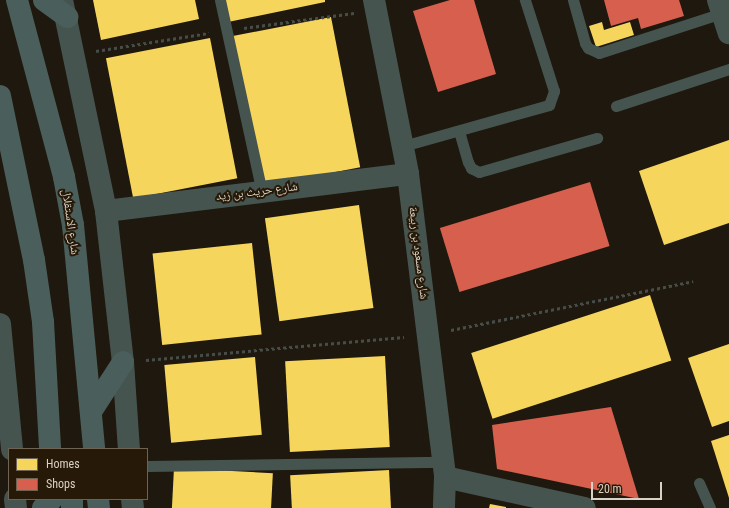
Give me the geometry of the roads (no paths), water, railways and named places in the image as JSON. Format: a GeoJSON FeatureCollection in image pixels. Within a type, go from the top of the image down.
{"type":"FeatureCollection","features":[{"type":"Feature","properties":{"kind":"main road","name":"شارع الاستقلال"},"geometry":{"type":"LineString","coordinates":[[17,0],[64,177],[73,226],[92,410],[94,448]]}},
{"type":"Feature","properties":{"kind":"main road"},"geometry":{"type":"LineString","coordinates":[[44,0],[64,8]]}},
{"type":"Feature","properties":{"kind":"main road"},"geometry":{"type":"LineString","coordinates":[[0,96],[34,260],[43,330],[54,445]]}},
{"type":"Feature","properties":{"kind":"main road"},"geometry":{"type":"LineString","coordinates":[[92,410],[123,362]]}},
{"type":"Feature","properties":{"kind":"main road"},"geometry":{"type":"LineString","coordinates":[[43,508],[52,500]]}},
{"type":"Feature","properties":{"kind":"street","name":"شارع مسعود بن ربيعة"},"geometry":{"type":"LineString","coordinates":[[374,0],[408,174],[444,470],[444,508]]}},
{"type":"Feature","properties":{"kind":"street"},"geometry":{"type":"LineString","coordinates":[[64,8],[106,211],[123,362],[129,448]]}},
{"type":"Feature","properties":{"kind":"street","name":"شارع حريث بن زيد"},"geometry":{"type":"LineString","coordinates":[[106,211],[408,174]]}},
{"type":"Feature","properties":{"kind":"street"},"geometry":{"type":"LineString","coordinates":[[0,324],[12,448]]}},
{"type":"Feature","properties":{"kind":"street"},"geometry":{"type":"LineString","coordinates":[[444,470],[585,508]]}},
{"type":"Feature","properties":{"kind":"lane"},"geometry":{"type":"LineString","coordinates":[[220,0],[262,192]]}},
{"type":"Feature","properties":{"kind":"lane"},"geometry":{"type":"LineString","coordinates":[[403,146],[545,108],[552,101],[554,91],[525,0]]}},
{"type":"Feature","properties":{"kind":"lane"},"geometry":{"type":"LineString","coordinates":[[573,0],[585,43],[588,48],[599,53],[723,10]]}},
{"type":"Feature","properties":{"kind":"lane"},"geometry":{"type":"LineString","coordinates":[[616,106],[729,69]]}},
{"type":"Feature","properties":{"kind":"lane"},"geometry":{"type":"LineString","coordinates":[[459,131],[468,162],[471,168],[479,172],[597,138]]}},
{"type":"Feature","properties":{"kind":"lane"},"geometry":{"type":"LineString","coordinates":[[148,466],[444,470]]}},
{"type":"Feature","properties":{"kind":"lane"},"geometry":{"type":"LineString","coordinates":[[699,483],[710,508]]}}]}
